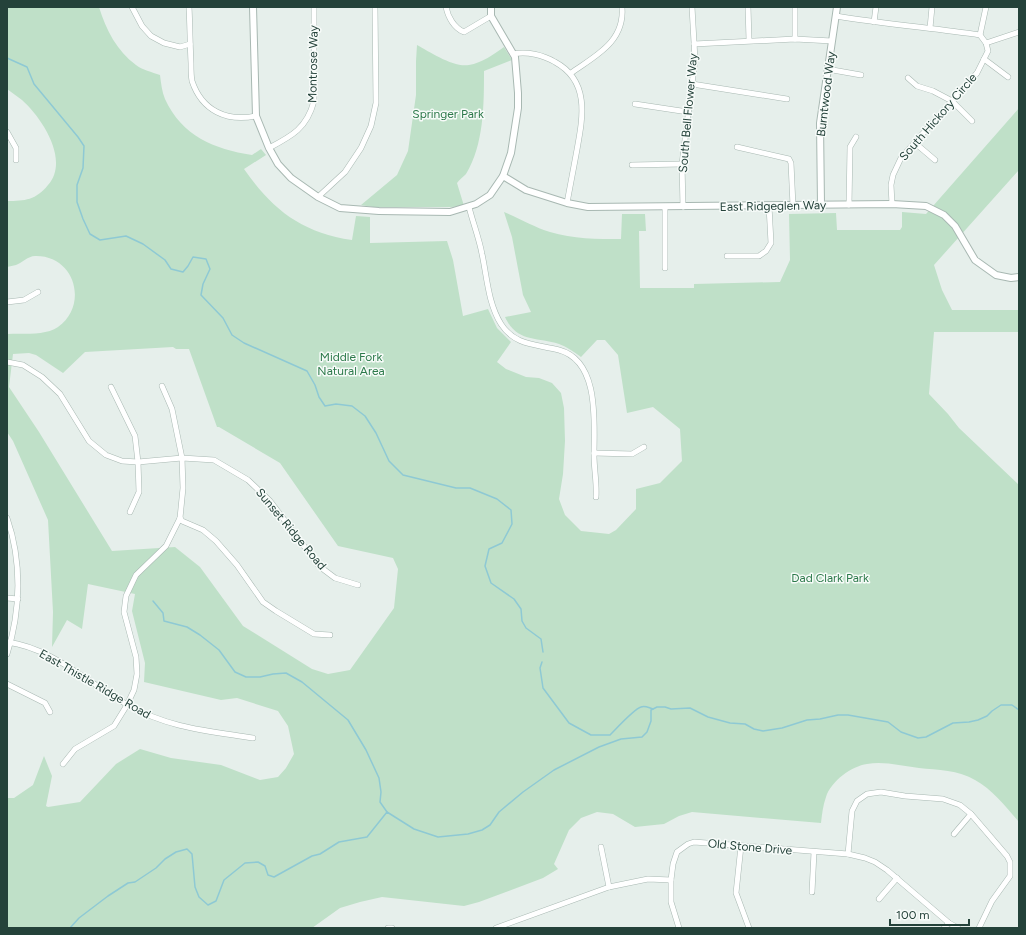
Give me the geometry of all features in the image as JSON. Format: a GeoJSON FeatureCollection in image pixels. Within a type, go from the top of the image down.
{"type":"FeatureCollection","features":[{"type":"Feature","properties":{"kind":"street"},"geometry":{"type":"LineString","coordinates":[[132,7],[142,26],[151,36],[164,43],[180,47],[190,44]]}},
{"type":"Feature","properties":{"kind":"street"},"geometry":{"type":"LineString","coordinates":[[189,7],[192,80],[198,94],[216,112],[229,118],[243,119],[256,116]]}},
{"type":"Feature","properties":{"kind":"street"},"geometry":{"type":"LineString","coordinates":[[253,7],[256,116],[268,148],[278,164],[291,178],[318,197],[340,208],[450,212],[469,207],[490,195],[503,176],[511,153],[518,108],[515,57],[491,16],[491,7]]}},
{"type":"Feature","properties":{"kind":"street","name":"Montrose Way"},"geometry":{"type":"LineString","coordinates":[[268,148],[289,137],[302,126],[311,112],[314,101],[314,7]]}},
{"type":"Feature","properties":{"kind":"street"},"geometry":{"type":"LineString","coordinates":[[318,197],[344,172],[361,148],[371,126],[376,103],[374,7]]}},
{"type":"Feature","properties":{"kind":"street"},"geometry":{"type":"LineString","coordinates":[[446,7],[458,30],[464,32],[491,16]]}},
{"type":"Feature","properties":{"kind":"street"},"geometry":{"type":"LineString","coordinates":[[571,73],[607,47],[615,37],[623,16],[622,7]]}},
{"type":"Feature","properties":{"kind":"street","name":"South Bell Flower Way"},"geometry":{"type":"LineString","coordinates":[[683,207],[682,164],[695,60],[692,7]]}},
{"type":"Feature","properties":{"kind":"street"},"geometry":{"type":"LineString","coordinates":[[748,7],[749,40]]}},
{"type":"Feature","properties":{"kind":"street"},"geometry":{"type":"LineString","coordinates":[[795,7],[795,39]]}},
{"type":"Feature","properties":{"kind":"street","name":"Burntwood Way"},"geometry":{"type":"LineString","coordinates":[[821,205],[820,123],[837,7]]}},
{"type":"Feature","properties":{"kind":"street"},"geometry":{"type":"LineString","coordinates":[[874,22],[876,7]]}},
{"type":"Feature","properties":{"kind":"street"},"geometry":{"type":"LineString","coordinates":[[930,28],[932,7]]}},
{"type":"Feature","properties":{"kind":"street"},"geometry":{"type":"LineString","coordinates":[[980,35],[986,7]]}},
{"type":"Feature","properties":{"kind":"street"},"geometry":{"type":"LineString","coordinates":[[836,16],[980,35],[986,43],[1019,32]]}},
{"type":"Feature","properties":{"kind":"street"},"geometry":{"type":"LineString","coordinates":[[694,44],[749,40],[795,39],[832,41]]}},
{"type":"Feature","properties":{"kind":"street","name":"South Hickory Circle"},"geometry":{"type":"LineString","coordinates":[[892,204],[891,185],[893,175],[901,158],[977,74],[988,51],[986,43]]}},
{"type":"Feature","properties":{"kind":"street"},"geometry":{"type":"LineString","coordinates":[[513,54],[527,53],[538,55],[560,64],[571,73],[581,95],[582,122],[567,203]]}},
{"type":"Feature","properties":{"kind":"street"},"geometry":{"type":"LineString","coordinates":[[984,58],[1008,77]]}},
{"type":"Feature","properties":{"kind":"street"},"geometry":{"type":"LineString","coordinates":[[828,69],[861,75]]}},
{"type":"Feature","properties":{"kind":"street"},"geometry":{"type":"LineString","coordinates":[[908,78],[917,86],[933,91],[952,101],[972,121]]}},
{"type":"Feature","properties":{"kind":"street"},"geometry":{"type":"LineString","coordinates":[[692,84],[787,99]]}},
{"type":"Feature","properties":{"kind":"street"},"geometry":{"type":"LineString","coordinates":[[635,104],[688,112]]}},
{"type":"Feature","properties":{"kind":"street"},"geometry":{"type":"LineString","coordinates":[[7,132],[16,148],[16,160]]}},
{"type":"Feature","properties":{"kind":"street"},"geometry":{"type":"LineString","coordinates":[[849,205],[850,147],[856,137]]}},
{"type":"Feature","properties":{"kind":"street"},"geometry":{"type":"LineString","coordinates":[[915,143],[935,160]]}},
{"type":"Feature","properties":{"kind":"street"},"geometry":{"type":"LineString","coordinates":[[737,147],[789,158],[792,163],[793,206]]}},
{"type":"Feature","properties":{"kind":"street"},"geometry":{"type":"LineString","coordinates":[[632,165],[682,164]]}},
{"type":"Feature","properties":{"kind":"street","name":"East Ridgeglen Way"},"geometry":{"type":"LineString","coordinates":[[503,176],[526,190],[567,203],[588,207],[892,204],[926,206],[944,216],[955,226],[975,260],[996,275],[1011,278],[1019,277]]}},
{"type":"Feature","properties":{"kind":"street"},"geometry":{"type":"LineString","coordinates":[[727,256],[759,256],[766,251],[771,243],[769,206]]}},
{"type":"Feature","properties":{"kind":"street"},"geometry":{"type":"LineString","coordinates":[[469,207],[482,252],[492,302],[501,323],[511,337],[523,343],[561,351],[575,359],[584,371],[594,405],[596,497]]}},
{"type":"Feature","properties":{"kind":"street"},"geometry":{"type":"LineString","coordinates":[[665,207],[665,268]]}},
{"type":"Feature","properties":{"kind":"street"},"geometry":{"type":"LineString","coordinates":[[7,302],[24,300],[38,292]]}},
{"type":"Feature","properties":{"kind":"street","name":"Sunset Ridge Road"},"geometry":{"type":"LineString","coordinates":[[7,362],[24,366],[42,377],[60,394],[89,441],[106,455],[122,461],[138,462],[182,458],[214,460],[248,480],[270,501],[319,566],[335,578],[358,585]]}},
{"type":"Feature","properties":{"kind":"street"},"geometry":{"type":"LineString","coordinates":[[63,764],[75,749],[114,726],[128,705],[134,690],[137,674],[136,657],[124,612],[126,596],[136,575],[166,546],[180,518],[183,488],[182,458],[172,409],[162,386]]}},
{"type":"Feature","properties":{"kind":"street"},"geometry":{"type":"LineString","coordinates":[[111,387],[135,436],[139,492],[130,512]]}},
{"type":"Feature","properties":{"kind":"street"},"geometry":{"type":"LineString","coordinates":[[594,453],[632,454],[644,447]]}},
{"type":"Feature","properties":{"kind":"street"},"geometry":{"type":"LineString","coordinates":[[7,518],[17,560],[18,599],[7,654]]}},
{"type":"Feature","properties":{"kind":"street"},"geometry":{"type":"LineString","coordinates":[[180,518],[182,521],[203,530],[216,541],[237,565],[263,602],[314,634],[330,635]]}},
{"type":"Feature","properties":{"kind":"street"},"geometry":{"type":"LineString","coordinates":[[7,598],[18,599]]}},
{"type":"Feature","properties":{"kind":"street","name":"East Thistle Ridge Road"},"geometry":{"type":"LineString","coordinates":[[9,643],[38,651],[62,664],[128,705],[155,719],[187,728],[253,738]]}},
{"type":"Feature","properties":{"kind":"street"},"geometry":{"type":"LineString","coordinates":[[7,684],[45,703],[50,712]]}},
{"type":"Feature","properties":{"kind":"street"},"geometry":{"type":"LineString","coordinates":[[848,854],[852,811],[857,801],[867,794],[881,792],[905,796],[943,799],[960,805],[971,814],[1007,856],[1010,862],[1010,876],[992,901],[979,928]]}},
{"type":"Feature","properties":{"kind":"street"},"geometry":{"type":"LineString","coordinates":[[954,834],[971,814]]}},
{"type":"Feature","properties":{"kind":"street","name":"Old Stone Drive"},"geometry":{"type":"LineString","coordinates":[[679,928],[671,902],[671,880],[674,857],[677,852],[688,844],[702,842],[848,854],[865,858],[875,862],[887,870],[958,928]]}},
{"type":"Feature","properties":{"kind":"street"},"geometry":{"type":"LineString","coordinates":[[741,846],[736,893],[749,928]]}},
{"type":"Feature","properties":{"kind":"street"},"geometry":{"type":"LineString","coordinates":[[601,847],[609,888]]}},
{"type":"Feature","properties":{"kind":"street"},"geometry":{"type":"LineString","coordinates":[[812,892],[814,852]]}},
{"type":"Feature","properties":{"kind":"street"},"geometry":{"type":"LineString","coordinates":[[879,899],[897,878]]}},
{"type":"Feature","properties":{"kind":"street"},"geometry":{"type":"LineString","coordinates":[[496,928],[609,888],[648,879],[671,880]]}},
{"type":"Feature","properties":{"kind":"street"},"geometry":{"type":"LineString","coordinates":[[944,928],[949,922]]}},
{"type":"Feature","properties":{"kind":"green space","name":"Dad Clark Park"},"geometry":{"type":"Polygon","coordinates":[[[7,7],[99,7],[109,32],[123,53],[138,67],[160,75],[165,99],[180,123],[201,139],[225,149],[252,155],[261,149],[266,155],[244,169],[266,196],[290,217],[303,225],[318,231],[352,240],[356,216],[370,217],[370,243],[447,241],[453,260],[463,316],[488,309],[497,328],[511,342],[497,362],[506,369],[526,377],[539,378],[552,383],[561,393],[564,408],[565,441],[563,474],[559,499],[565,515],[581,531],[609,534],[616,530],[636,509],[636,489],[660,483],[682,461],[680,429],[653,407],[627,413],[618,355],[605,340],[597,340],[581,357],[559,344],[528,338],[515,331],[510,325],[505,317],[531,312],[523,295],[512,237],[504,212],[550,232],[576,237],[603,239],[621,239],[622,214],[645,214],[646,231],[639,231],[640,288],[694,288],[694,284],[780,282],[790,260],[789,214],[836,213],[837,230],[900,230],[902,227],[902,212],[926,214],[1019,108],[1019,170],[934,265],[942,290],[952,310],[1019,310],[1019,332],[934,332],[929,394],[959,428],[1019,485],[1019,822],[993,793],[981,784],[962,774],[886,763],[873,763],[861,765],[849,771],[832,785],[825,800],[821,823],[692,812],[679,816],[664,824],[635,827],[613,814],[597,812],[581,818],[569,830],[554,864],[558,869],[543,878],[479,902],[464,906],[382,897],[340,908],[312,928],[7,928],[7,798],[14,798],[33,785],[44,756],[52,776],[46,806],[48,807],[80,802],[116,764],[140,749],[171,758],[221,765],[260,780],[278,777],[286,768],[294,754],[288,726],[278,711],[237,698],[221,700],[144,682],[145,663],[132,611],[135,594],[88,584],[82,629],[67,620],[52,647],[53,612],[48,520],[13,441],[7,432],[7,334],[34,334],[53,330],[68,318],[73,306],[75,295],[73,283],[68,272],[60,264],[49,258],[32,256],[21,263],[7,267],[7,201],[30,199],[39,194],[48,185],[54,175],[56,164],[55,152],[51,140],[38,117],[22,100],[7,89],[7,7]],[[173,347],[85,352],[63,373],[36,355],[29,353],[13,354],[9,387],[39,432],[112,551],[175,547],[200,567],[243,626],[312,669],[328,674],[350,670],[394,608],[398,569],[393,558],[338,546],[280,463],[217,427],[189,349],[176,349],[173,347]]]}},
{"type":"Feature","properties":{"kind":"green space","name":"Springer Park"},"geometry":{"type":"Polygon","coordinates":[[[417,45],[442,59],[456,64],[469,65],[479,62],[488,58],[504,47],[512,60],[484,71],[484,97],[480,137],[472,163],[466,174],[457,183],[464,206],[373,207],[361,205],[397,175],[408,151],[416,95],[417,45]]]}},
{"type":"Feature","properties":{"kind":"waterway"},"geometry":{"type":"LineString","coordinates":[[7,58],[27,67],[34,84],[84,146],[83,168],[77,185],[77,202],[90,234],[100,240],[126,236],[143,244],[165,260],[171,269],[183,272],[193,257],[206,259],[210,269],[203,284],[201,295],[223,318],[232,335],[244,343],[307,371],[315,385],[319,397],[325,406],[336,404],[352,406],[365,416],[376,433],[389,461],[403,475],[456,488],[470,488],[497,499],[511,510],[512,524],[502,543],[489,549],[485,566],[491,583],[514,599],[521,609],[522,621],[526,628],[541,639],[543,652]]}},
{"type":"Feature","properties":{"kind":"waterway"},"geometry":{"type":"LineString","coordinates":[[153,601],[163,613],[164,621],[187,627],[200,635],[219,650],[235,672],[246,677],[260,677],[286,673],[302,682],[348,720],[366,750],[379,778],[381,792],[380,802],[387,812]]}},
{"type":"Feature","properties":{"kind":"waterway"},"geometry":{"type":"LineString","coordinates":[[542,662],[540,668],[543,688],[569,723],[591,735],[610,735],[630,715],[641,707],[644,706],[653,709]]}},
{"type":"Feature","properties":{"kind":"waterway"},"geometry":{"type":"LineString","coordinates":[[70,928],[79,918],[108,896],[128,883],[135,882],[176,852],[187,849],[192,854],[195,887],[199,897],[208,905],[216,901],[224,880],[245,863],[258,862],[265,866],[268,875],[274,877],[312,856],[320,854],[339,842],[367,837],[387,812],[414,829],[438,837],[468,834],[482,830],[490,825],[499,812],[523,792],[554,770],[599,747],[621,739],[642,737],[647,732],[651,721],[651,710],[657,707],[671,709],[690,708],[708,717],[730,723],[745,724],[754,729],[763,731],[782,728],[807,720],[838,715],[848,715],[888,722],[901,732],[918,738],[926,737],[953,723],[978,720],[987,716],[1001,705],[1012,705],[1019,710]]}},
{"type":"Feature","properties":{"kind":"waterway"},"geometry":{"type":"LineString","coordinates":[[1019,740],[1019,749]]}},
{"type":"Feature","properties":{"kind":"park label","name":"Middle Fork Natural Area"},"geometry":{"type":"Point","coordinates":[351,364]}}]}
